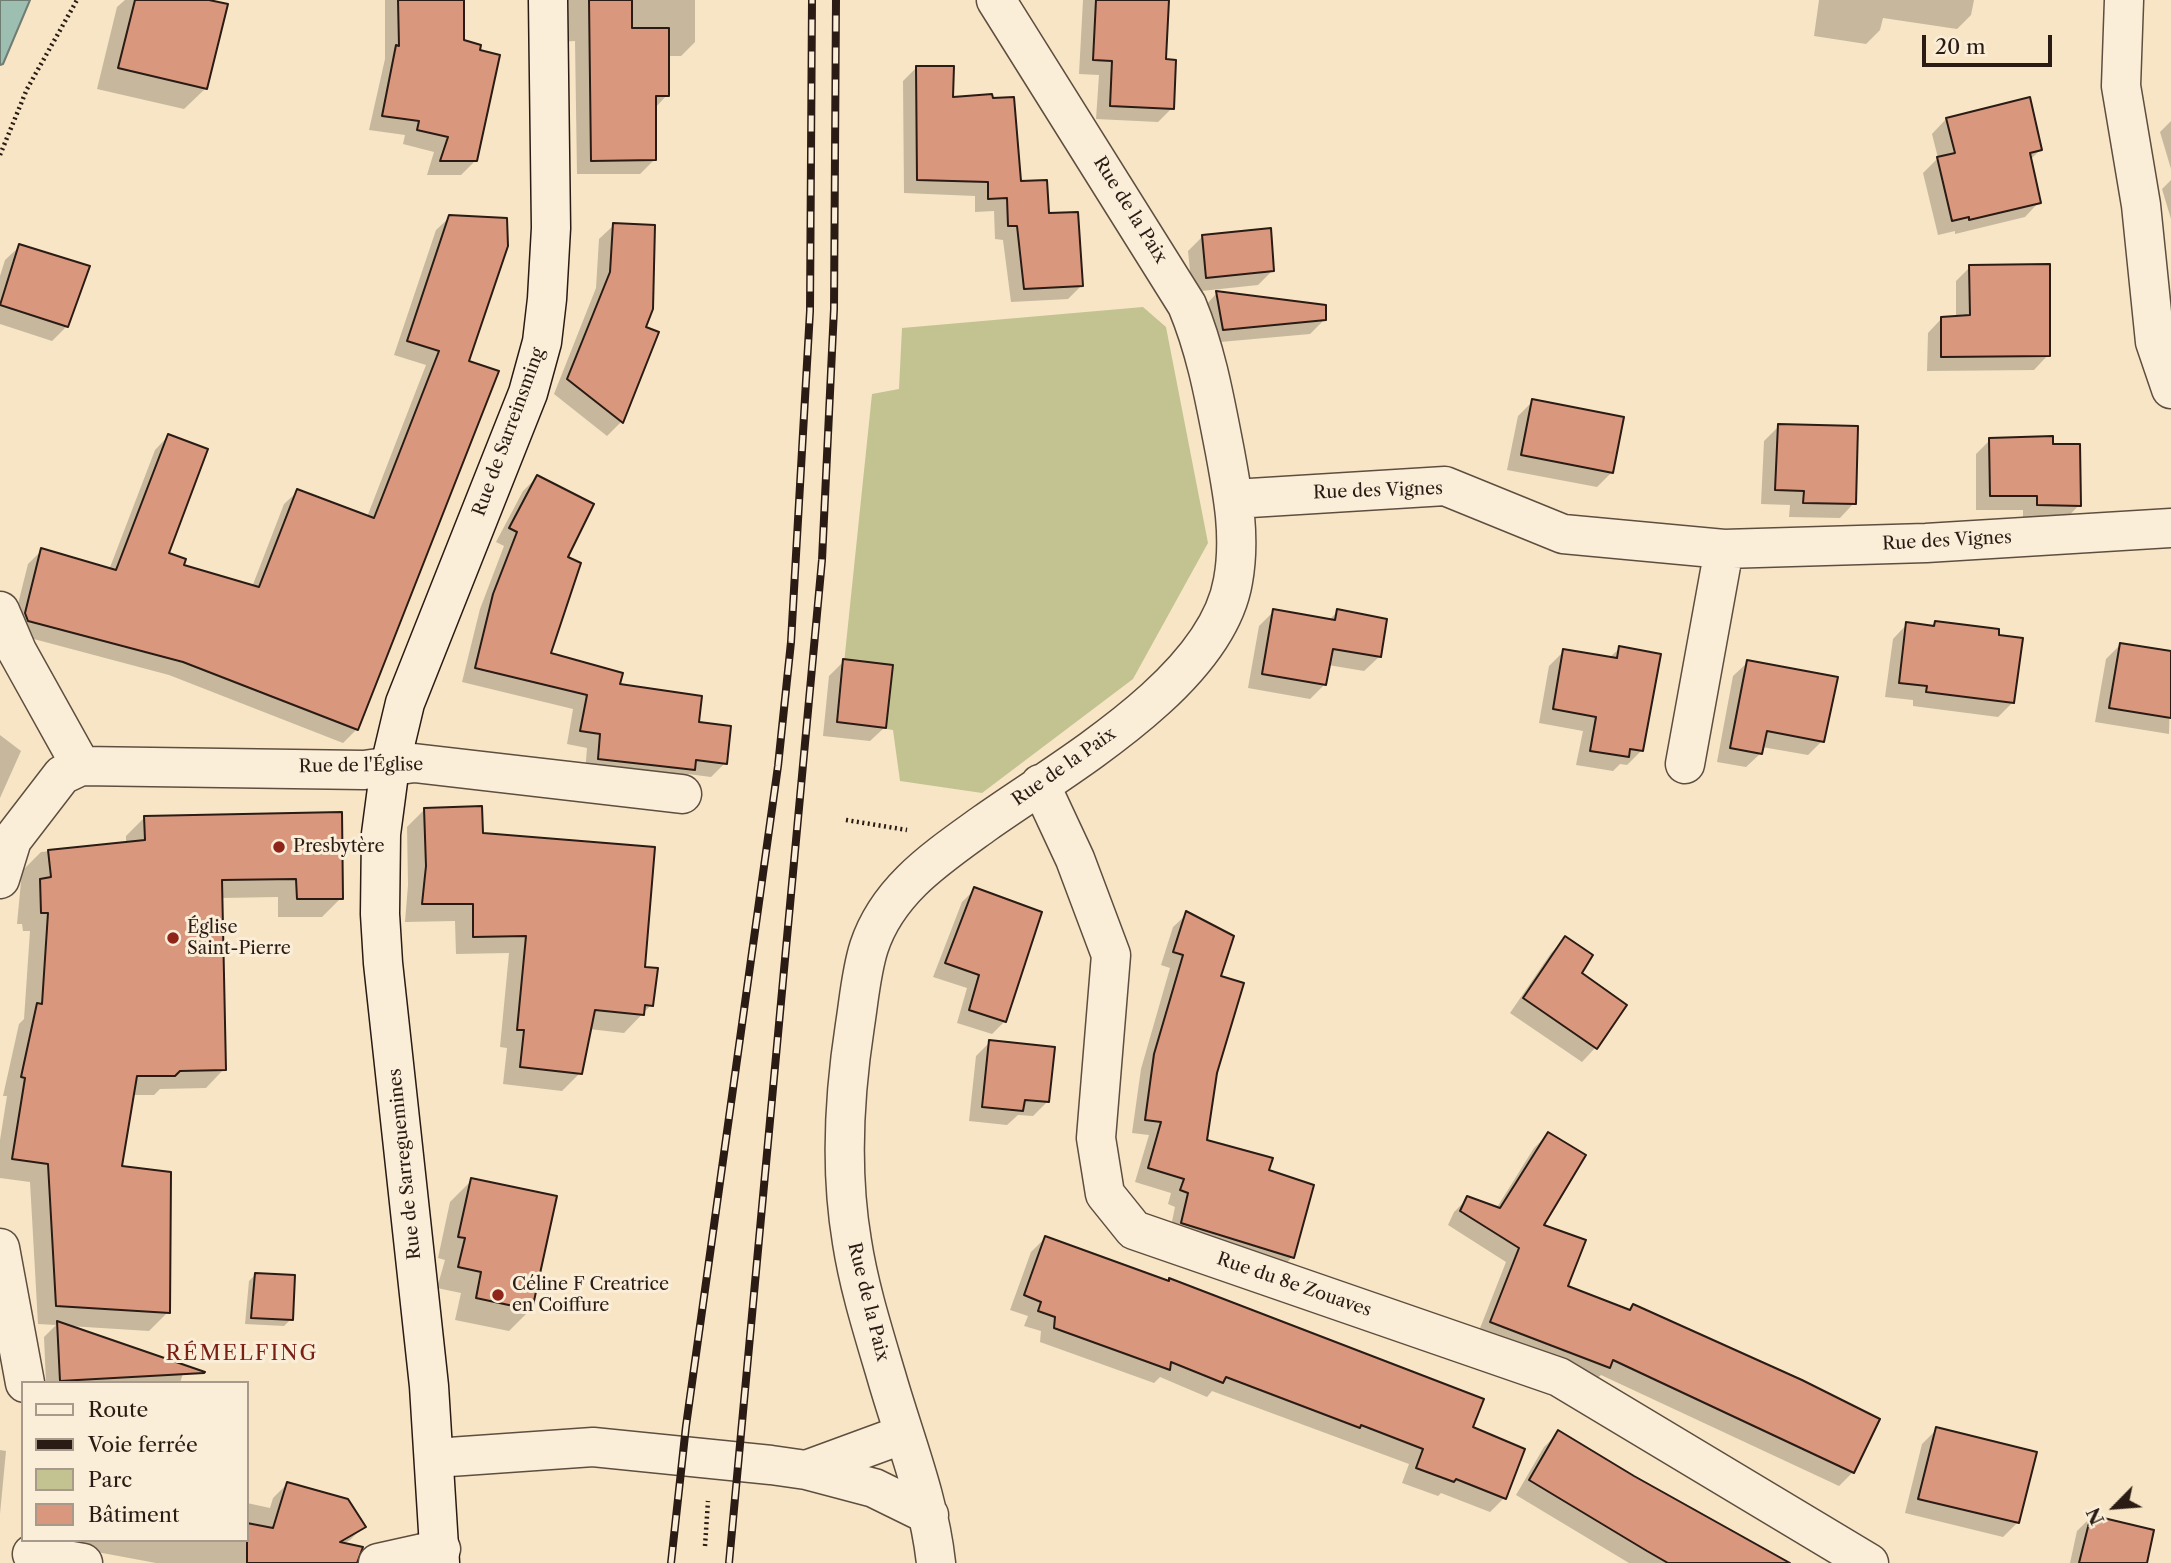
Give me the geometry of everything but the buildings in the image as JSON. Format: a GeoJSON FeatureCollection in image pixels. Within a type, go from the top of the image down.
{"type":"FeatureCollection","features":[{"type":"Feature","properties":{"kind":"street","name":"Rue de Sarreinsming"},"geometry":{"type":"LineString","coordinates":[[390,766],[417,670],[528,393],[542,342],[551,228],[548,0]]}},
{"type":"Feature","properties":{"kind":"street","name":"Rue de la Paix"},"geometry":{"type":"LineString","coordinates":[[936,1563],[929,1514],[860,1280],[845,1186],[851,1048],[869,948],[885,911],[906,884],[941,855],[1128,722],[1164,691],[1190,663],[1212,633],[1233,584],[1238,541],[1234,499],[1205,348],[1188,305],[996,0]]}},
{"type":"Feature","properties":{"kind":"street"},"geometry":{"type":"LineString","coordinates":[[2124,0],[2120,86],[2141,205],[2155,342],[2171,389]]}},
{"type":"Feature","properties":{"kind":"street","name":"Rue des Vignes"},"geometry":{"type":"LineString","coordinates":[[1234,499],[1445,486],[1563,534],[1724,549],[1926,543],[2171,528]]}},
{"type":"Feature","properties":{"kind":"street"},"geometry":{"type":"LineString","coordinates":[[1685,764],[1724,549]]}},
{"type":"Feature","properties":{"kind":"street"},"geometry":{"type":"LineString","coordinates":[[0,611],[17,651],[81,766],[62,775],[12,840],[0,879]]}},
{"type":"Feature","properties":{"kind":"street","name":"Rue de l'Église"},"geometry":{"type":"LineString","coordinates":[[81,766],[364,770],[422,764],[682,794]]}},
{"type":"Feature","properties":{"kind":"street","name":"Rue de Sarreguemines"},"geometry":{"type":"LineString","coordinates":[[390,766],[381,834],[380,914],[435,1458],[440,1556]]}},
{"type":"Feature","properties":{"kind":"street","name":"Rue du 8e Zouaves"},"geometry":{"type":"LineString","coordinates":[[1040,783],[1075,859],[1111,955],[1096,1138],[1105,1194],[1134,1230],[1559,1377],[1869,1563]]}},
{"type":"Feature","properties":{"kind":"street"},"geometry":{"type":"LineString","coordinates":[[0,1248],[25,1381]]}},
{"type":"Feature","properties":{"kind":"street"},"geometry":{"type":"LineString","coordinates":[[806,1470],[904,1434]]}},
{"type":"Feature","properties":{"kind":"street"},"geometry":{"type":"LineString","coordinates":[[435,1458],[562,1446],[593,1447],[806,1470],[874,1488],[929,1514]]}},
{"type":"Feature","properties":{"kind":"street"},"geometry":{"type":"LineString","coordinates":[[33,1552],[83,1563]]}},
{"type":"Feature","properties":{"kind":"street"},"geometry":{"type":"LineString","coordinates":[[377,1563],[440,1556]]}},
{"type":"Feature","properties":{"kind":"path"},"geometry":{"type":"LineString","coordinates":[[0,155],[27,89],[77,0]]}},
{"type":"Feature","properties":{"kind":"path"},"geometry":{"type":"LineString","coordinates":[[846,820],[867,823]]}},
{"type":"Feature","properties":{"kind":"path"},"geometry":{"type":"LineString","coordinates":[[705,1546],[708,1496]]}},
{"type":"Feature","properties":{"kind":"green space"},"geometry":{"type":"Polygon","coordinates":[[[1143,307],[1166,327],[1208,543],[1133,679],[982,793],[900,781],[893,730],[838,721],[872,394],[899,389],[902,328],[1143,307]]]}},
{"type":"Feature","properties":{"kind":"shaded area"},"geometry":{"type":"Polygon","coordinates":[[[0,0],[30,0],[3,64],[0,65],[0,0]]]}},
{"type":"Feature","properties":{"kind":"railway"},"geometry":{"type":"LineString","coordinates":[[671,1563],[686,1426],[778,766],[791,642],[810,311],[812,0]]}},
{"type":"Feature","properties":{"kind":"railway"},"geometry":{"type":"LineString","coordinates":[[729,1563],[822,560],[834,309],[836,0]]}},
{"type":"Feature","properties":{"kind":"place","name":"Presbytère"},"geometry":{"type":"Point","coordinates":[279,847]}},
{"type":"Feature","properties":{"kind":"place","name":"Église Saint-Pierre"},"geometry":{"type":"Point","coordinates":[173,938]}},
{"type":"Feature","properties":{"kind":"place","name":"Céline F Creatrice en Coiffure"},"geometry":{"type":"Point","coordinates":[498,1295]}},
{"type":"Feature","properties":{"kind":"district","name":"RÉMELFING"},"geometry":{"type":"Point","coordinates":[242,1354]}}]}
